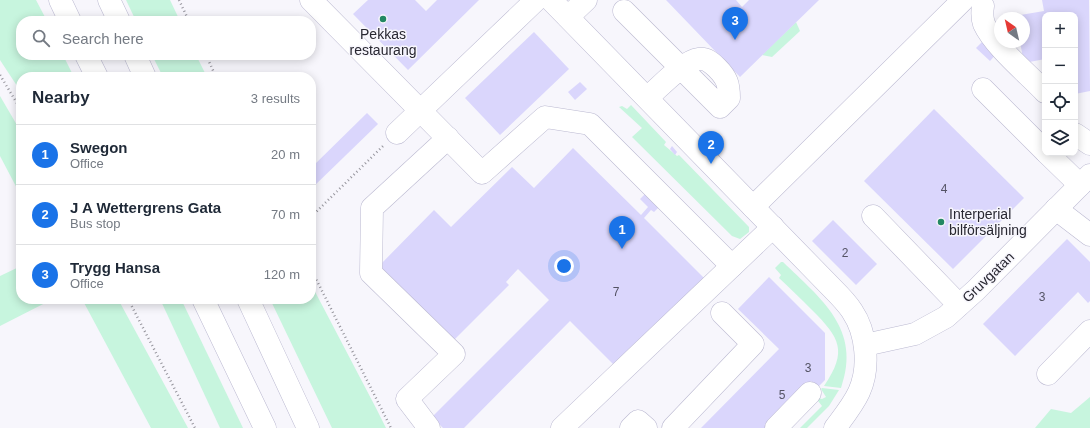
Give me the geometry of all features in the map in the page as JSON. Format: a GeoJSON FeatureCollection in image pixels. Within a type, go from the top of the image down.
{"type":"FeatureCollection","features":[{"type":"Feature","properties":{"kind":"street"},"geometry":{"type":"LineString","coordinates":[[60,0],[68,16]]}},
{"type":"Feature","properties":{"kind":"street"},"geometry":{"type":"LineString","coordinates":[[110,0],[117,16]]}},
{"type":"Feature","properties":{"kind":"street"},"geometry":{"type":"LineString","coordinates":[[311,0],[482,173],[546,117],[590,124],[732,266]]}},
{"type":"Feature","properties":{"kind":"street"},"geometry":{"type":"LineString","coordinates":[[397,133],[536,0]]}},
{"type":"Feature","properties":{"kind":"street"},"geometry":{"type":"LineString","coordinates":[[551,0],[754,207],[853,312],[861,330],[864,345],[865,370],[860,390],[853,404],[835,428]]}},
{"type":"Feature","properties":{"kind":"street"},"geometry":{"type":"LineString","coordinates":[[568,17],[586,0]]}},
{"type":"Feature","properties":{"kind":"street"},"geometry":{"type":"LineString","coordinates":[[754,207],[976,1],[984,24],[993,38],[1042,89]]}},
{"type":"Feature","properties":{"kind":"street"},"geometry":{"type":"LineString","coordinates":[[624,11],[680,69],[647,98]]}},
{"type":"Feature","properties":{"kind":"street"},"geometry":{"type":"LineString","coordinates":[[88,60],[94,72]]}},
{"type":"Feature","properties":{"kind":"street"},"geometry":{"type":"LineString","coordinates":[[137,60],[143,72]]}},
{"type":"Feature","properties":{"kind":"street"},"geometry":{"type":"LineString","coordinates":[[983,89],[1042,148]]}},
{"type":"Feature","properties":{"kind":"street"},"geometry":{"type":"LineString","coordinates":[[1078,136],[1090,144]]}},
{"type":"Feature","properties":{"kind":"street"},"geometry":{"type":"LineString","coordinates":[[430,428],[407,399],[454,354],[371,272],[372,208],[448,138]]}},
{"type":"Feature","properties":{"kind":"street"},"geometry":{"type":"LineString","coordinates":[[1051,156],[1085,180]]}},
{"type":"Feature","properties":{"kind":"street","name":"Gruvgatan"},"geometry":{"type":"LineString","coordinates":[[864,345],[915,334],[946,317],[976,290],[1085,180]]}},
{"type":"Feature","properties":{"kind":"street"},"geometry":{"type":"LineString","coordinates":[[1056,209],[1090,235]]}},
{"type":"Feature","properties":{"kind":"street"},"geometry":{"type":"LineString","coordinates":[[873,216],[959,305]]}},
{"type":"Feature","properties":{"kind":"street"},"geometry":{"type":"LineString","coordinates":[[562,428],[773,227]]}},
{"type":"Feature","properties":{"kind":"street"},"geometry":{"type":"LineString","coordinates":[[205,304],[265,428]]}},
{"type":"Feature","properties":{"kind":"street"},"geometry":{"type":"LineString","coordinates":[[250,304],[308,428]]}},
{"type":"Feature","properties":{"kind":"street"},"geometry":{"type":"LineString","coordinates":[[673,428],[753,344],[722,313]]}},
{"type":"Feature","properties":{"kind":"street"},"geometry":{"type":"LineString","coordinates":[[1048,374],[1090,331]]}},
{"type":"Feature","properties":{"kind":"street"},"geometry":{"type":"LineString","coordinates":[[776,428],[810,393]]}},
{"type":"Feature","properties":{"kind":"street"},"geometry":{"type":"LineString","coordinates":[[631,428],[638,421],[646,428]]}},
{"type":"Feature","properties":{"kind":"path"},"geometry":{"type":"LineString","coordinates":[[179,0],[187,16]]}},
{"type":"Feature","properties":{"kind":"path"},"geometry":{"type":"LineString","coordinates":[[208,60],[214,72]]}},
{"type":"Feature","properties":{"kind":"path"},"geometry":{"type":"LineString","coordinates":[[0,75],[16,102]]}},
{"type":"Feature","properties":{"kind":"path"},"geometry":{"type":"LineString","coordinates":[[316,212],[397,133]]}},
{"type":"Feature","properties":{"kind":"path"},"geometry":{"type":"LineString","coordinates":[[316,280],[391,428]]}},
{"type":"Feature","properties":{"kind":"path"},"geometry":{"type":"LineString","coordinates":[[131,304],[195,428]]}},
{"type":"Feature","properties":{"kind":"green space"},"geometry":{"type":"Polygon","coordinates":[[[0,0],[36,0],[44,16],[16,16],[16,60],[66,60],[72,72],[16,72],[16,84],[0,60],[0,0]]]}},
{"type":"Feature","properties":{"kind":"green space"},"geometry":{"type":"Polygon","coordinates":[[[126,0],[170,0],[178,16],[134,16],[126,0]]]}},
{"type":"Feature","properties":{"kind":"green space"},"geometry":{"type":"Polygon","coordinates":[[[796,22],[800,31],[772,57],[762,55],[796,22]]]}},
{"type":"Feature","properties":{"kind":"green space"},"geometry":{"type":"Polygon","coordinates":[[[154,60],[198,60],[204,72],[160,72],[154,60]]]}},
{"type":"Feature","properties":{"kind":"green space"},"geometry":{"type":"Polygon","coordinates":[[[0,96],[16,123],[16,186],[0,156],[0,96]]]}},
{"type":"Feature","properties":{"kind":"green space"},"geometry":{"type":"Polygon","coordinates":[[[631,105],[666,142],[664,145],[677,156],[679,155],[749,227],[749,232],[740,239],[732,236],[632,137],[642,128],[619,107],[622,106],[627,109],[631,105]]]}},
{"type":"Feature","properties":{"kind":"green space"},"geometry":{"type":"Polygon","coordinates":[[[783,262],[824,303],[842,332],[846,349],[846,367],[841,388],[824,386],[832,374],[836,363],[838,345],[822,320],[779,278],[781,275],[775,268],[783,262]]]}},
{"type":"Feature","properties":{"kind":"green space"},"geometry":{"type":"Polygon","coordinates":[[[16,268],[16,304],[43,304],[0,326],[0,276],[16,268]]]}},
{"type":"Feature","properties":{"kind":"green space"},"geometry":{"type":"Polygon","coordinates":[[[316,294],[386,428],[332,428],[272,304],[316,304],[316,294]]]}},
{"type":"Feature","properties":{"kind":"green space"},"geometry":{"type":"Polygon","coordinates":[[[85,304],[121,304],[188,428],[151,428],[85,304]]]}},
{"type":"Feature","properties":{"kind":"green space"},"geometry":{"type":"Polygon","coordinates":[[[162,304],[183,304],[243,428],[220,428],[162,304]]]}},
{"type":"Feature","properties":{"kind":"green space"},"geometry":{"type":"Polygon","coordinates":[[[821,389],[839,390],[829,406],[807,428],[800,428],[822,406],[815,397],[822,399],[826,397],[821,389]]]}},
{"type":"Feature","properties":{"kind":"green space"},"geometry":{"type":"Polygon","coordinates":[[[1090,397],[1090,428],[1035,428],[1051,409],[1071,413],[1090,397]]]}},
{"type":"Feature","properties":{"kind":"building"},"geometry":{"type":"Polygon","coordinates":[[[368,0],[415,0],[426,11],[437,0],[479,0],[408,70],[353,14],[368,0]]]}},
{"type":"Feature","properties":{"kind":"building"},"geometry":{"type":"Polygon","coordinates":[[[666,0],[736,0],[742,7],[749,0],[819,0],[740,77],[666,0]]]}},
{"type":"Feature","properties":{"kind":"building"},"geometry":{"type":"Polygon","coordinates":[[[1042,0],[1089,0],[1090,91],[1078,93],[1078,12],[1042,12],[1042,60],[1024,63],[1021,48],[1030,48],[1030,13],[1044,11],[1042,0]]]}},
{"type":"Feature","properties":{"kind":"building"},"geometry":{"type":"Polygon","coordinates":[[[534,32],[569,69],[500,135],[465,98],[534,32]]]}},
{"type":"Feature","properties":{"kind":"building"},"geometry":{"type":"Polygon","coordinates":[[[984,40],[997,53],[990,61],[976,48],[984,40]]]}},
{"type":"Feature","properties":{"kind":"building"},"geometry":{"type":"Polygon","coordinates":[[[580,82],[587,89],[575,100],[568,92],[580,82]]]}},
{"type":"Feature","properties":{"kind":"building"},"geometry":{"type":"Polygon","coordinates":[[[934,109],[1024,198],[953,269],[864,181],[934,109]]]}},
{"type":"Feature","properties":{"kind":"building"},"geometry":{"type":"Polygon","coordinates":[[[367,113],[378,124],[316,184],[316,163],[367,113]]]}},
{"type":"Feature","properties":{"kind":"building"},"geometry":{"type":"Polygon","coordinates":[[[710,132],[715,138],[712,140],[707,135],[710,132]]]}},
{"type":"Feature","properties":{"kind":"building"},"geometry":{"type":"Polygon","coordinates":[[[672,146],[677,152],[675,155],[670,149],[672,146]]]}},
{"type":"Feature","properties":{"kind":"building"},"geometry":{"type":"Polygon","coordinates":[[[573,148],[641,215],[648,207],[640,199],[647,192],[661,205],[654,212],[651,210],[644,218],[704,278],[616,367],[570,321],[464,428],[443,428],[432,417],[549,300],[518,269],[506,282],[509,285],[454,340],[379,266],[434,210],[451,227],[512,167],[534,188],[573,148]]]}},
{"type":"Feature","properties":{"kind":"building"},"geometry":{"type":"Polygon","coordinates":[[[833,220],[877,264],[856,285],[812,241],[833,220]]]}},
{"type":"Feature","properties":{"kind":"building"},"geometry":{"type":"Polygon","coordinates":[[[1067,239],[1090,262],[1090,301],[1088,303],[1078,292],[1015,356],[983,324],[1067,239]]]}},
{"type":"Feature","properties":{"kind":"building"},"geometry":{"type":"Polygon","coordinates":[[[769,277],[825,333],[825,380],[818,387],[811,381],[765,428],[701,428],[779,349],[738,309],[769,277]]]}},
{"type":"Feature","properties":{"kind":"place","name":"Pekkas restaurang"},"geometry":{"type":"Point","coordinates":[383,19]}},
{"type":"Feature","properties":{"kind":"place","name":"Trygg Hansa"},"geometry":{"type":"Point","coordinates":[735,40]}},
{"type":"Feature","properties":{"kind":"place","name":"J A Wettergrens Gata"},"geometry":{"type":"Point","coordinates":[711,164]}},
{"type":"Feature","properties":{"kind":"place","name":"Interperial bilförsäljning"},"geometry":{"type":"Point","coordinates":[941,222]}},
{"type":"Feature","properties":{"kind":"place","name":"Swegon"},"geometry":{"type":"Point","coordinates":[622,249]}}]}
